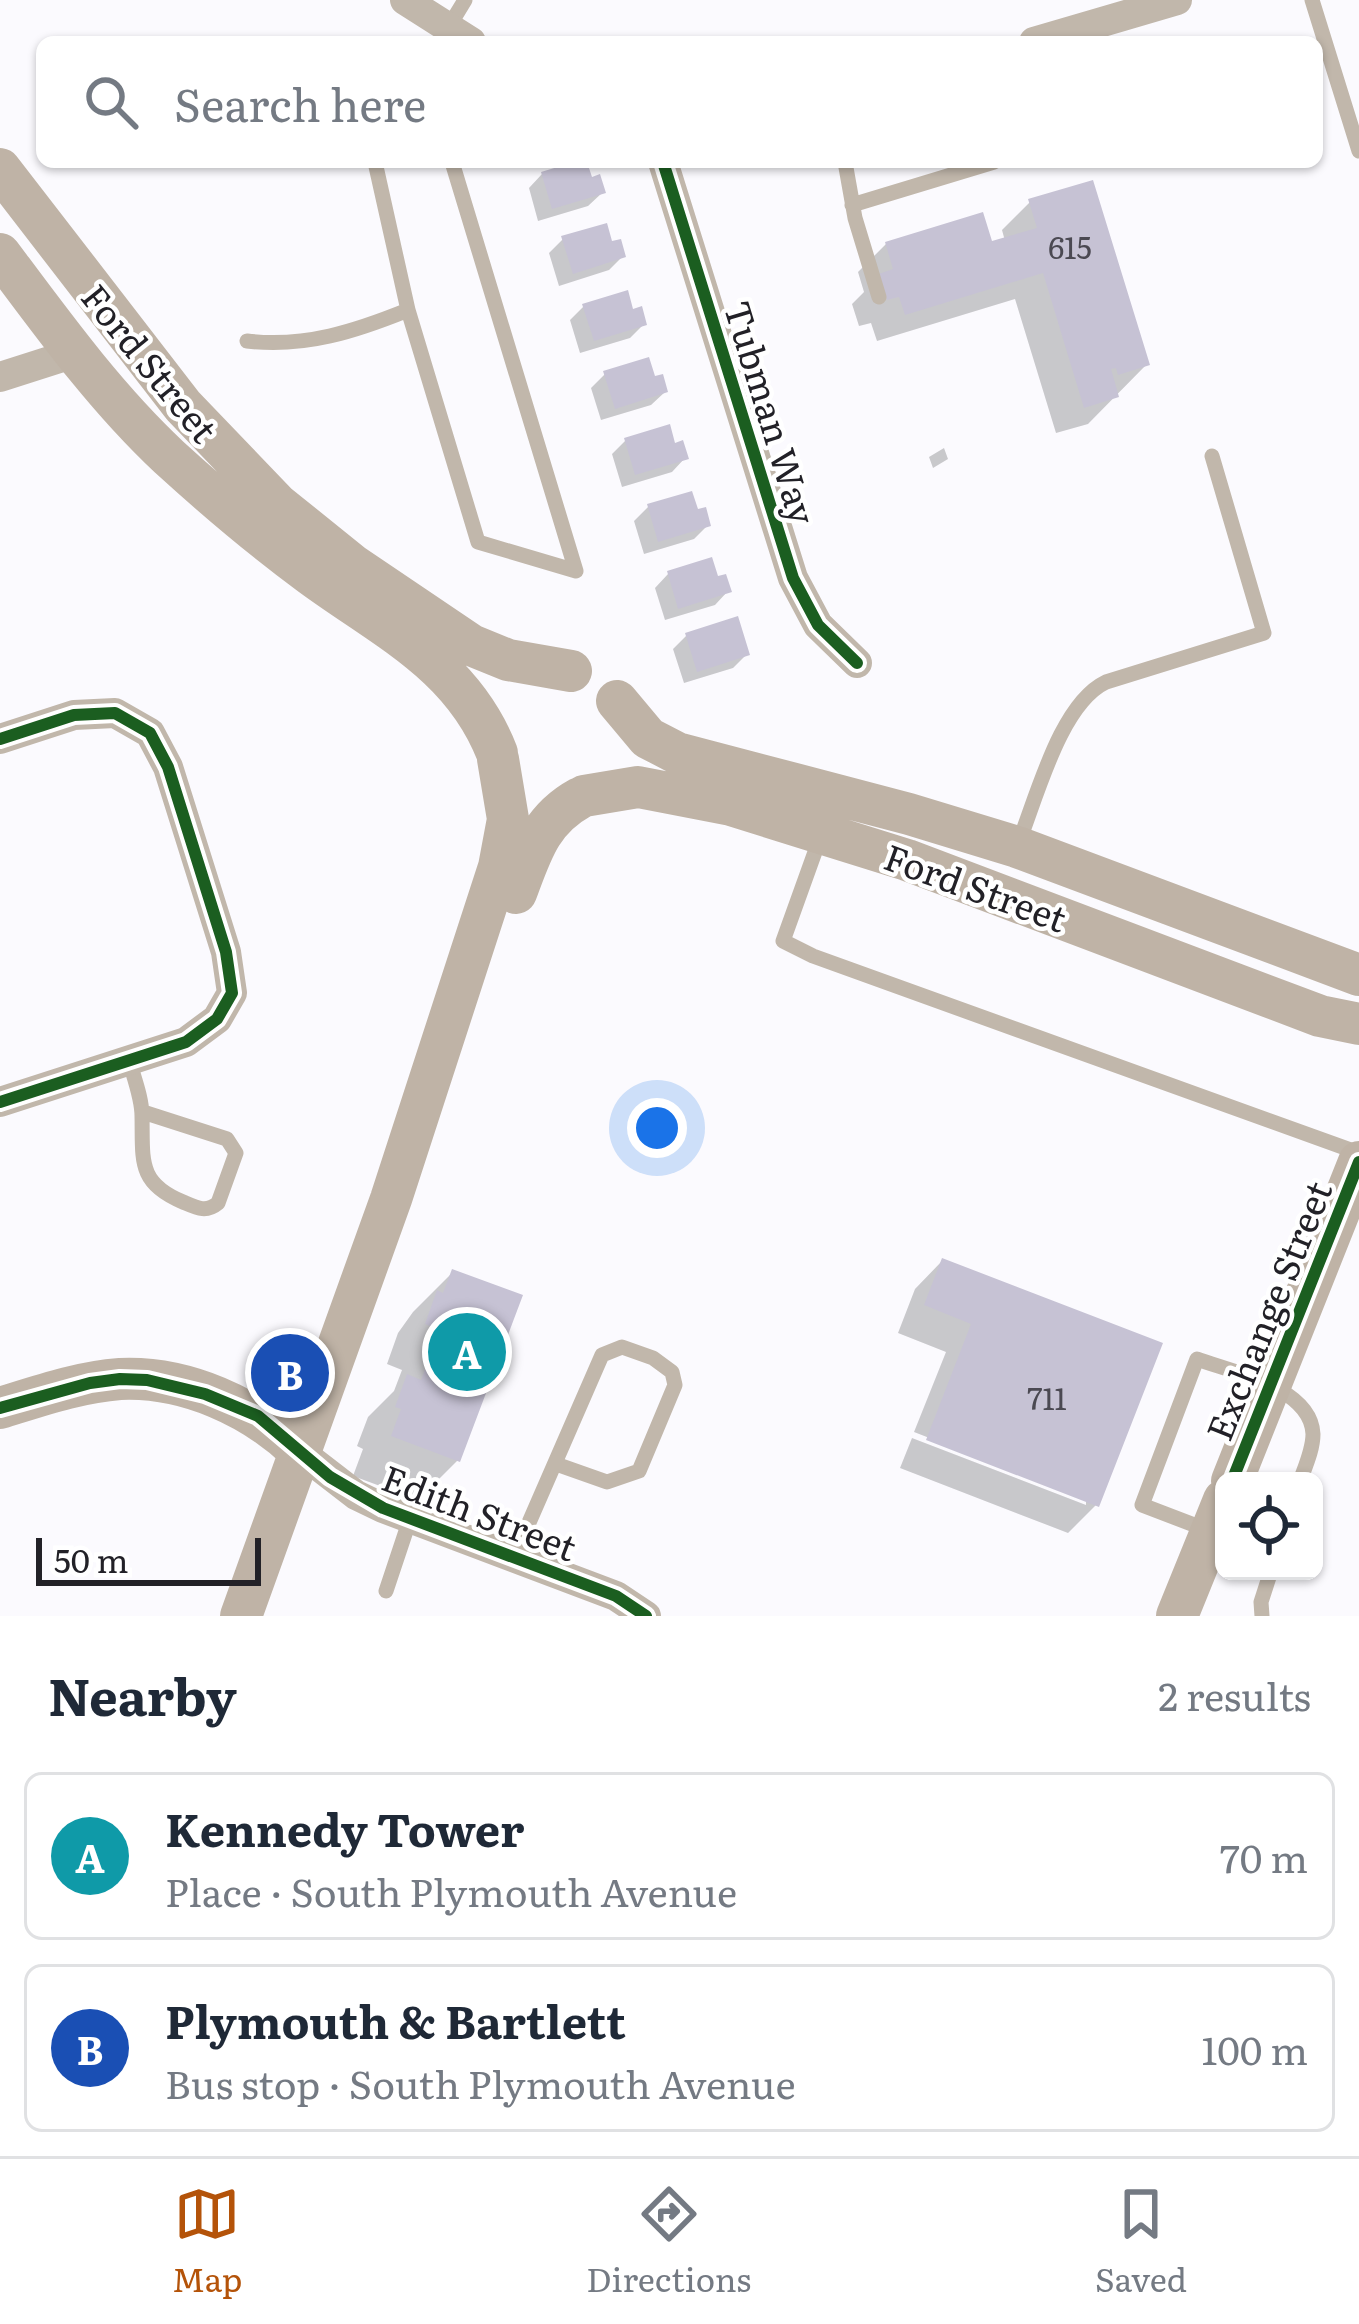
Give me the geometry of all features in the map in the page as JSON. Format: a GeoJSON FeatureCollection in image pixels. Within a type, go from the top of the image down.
{"type":"FeatureCollection","features":[{"type":"Feature","properties":{"kind":"main road","name":"Ford Street"},"geometry":{"type":"LineString","coordinates":[[0,169],[183,406],[303,526],[471,645],[508,659],[571,671]]}},
{"type":"Feature","properties":{"kind":"main road","name":"Ford Street"},"geometry":{"type":"LineString","coordinates":[[0,254],[75,353],[154,441],[238,518],[454,680],[477,709],[498,756]]}},
{"type":"Feature","properties":{"kind":"main road"},"geometry":{"type":"LineString","coordinates":[[241,1616],[391,1199],[503,852],[508,819],[495,724],[510,692],[541,673],[571,671],[595,679],[617,701],[626,725],[622,758],[604,784],[554,815],[534,843],[466,1027],[391,1199]]}},
{"type":"Feature","properties":{"kind":"main road","name":"Ford Street"},"geometry":{"type":"LineString","coordinates":[[617,701],[648,738],[677,753],[1017,847],[1359,975]]}},
{"type":"Feature","properties":{"kind":"main road"},"geometry":{"type":"LineString","coordinates":[[498,756],[512,780],[526,792],[556,801],[582,797]]}},
{"type":"Feature","properties":{"kind":"main road","name":"Ford Street"},"geometry":{"type":"LineString","coordinates":[[582,797],[625,788],[664,789],[822,832],[942,872],[1320,1016],[1359,1024]]}},
{"type":"Feature","properties":{"kind":"main road","name":"Exchange Street"},"geometry":{"type":"LineString","coordinates":[[1236,1472],[1359,1158]]}},
{"type":"Feature","properties":{"kind":"main road"},"geometry":{"type":"LineString","coordinates":[[0,1408],[90,1383],[147,1380],[177,1385],[258,1416],[299,1451]]}},
{"type":"Feature","properties":{"kind":"main road"},"geometry":{"type":"LineString","coordinates":[[1177,1616],[1215,1523]]}},
{"type":"Feature","properties":{"kind":"street"},"geometry":{"type":"LineString","coordinates":[[405,0],[460,35]]}},
{"type":"Feature","properties":{"kind":"street"},"geometry":{"type":"LineString","coordinates":[[1048,36],[1076,24],[1177,0]]}},
{"type":"Feature","properties":{"kind":"street","name":"Tubman Way"},"geometry":{"type":"LineString","coordinates":[[665,168],[793,578],[818,625],[856,663]]}},
{"type":"Feature","properties":{"kind":"street"},"geometry":{"type":"LineString","coordinates":[[0,377],[75,353]]}},
{"type":"Feature","properties":{"kind":"street"},"geometry":{"type":"LineString","coordinates":[[0,739],[74,715],[115,713],[150,733],[168,767],[226,952],[232,993],[217,1019],[186,1042],[0,1102]]}},
{"type":"Feature","properties":{"kind":"street","name":"Edith Street"},"geometry":{"type":"LineString","coordinates":[[299,1451],[356,1495],[616,1596],[646,1616]]}},
{"type":"Feature","properties":{"kind":"lane"},"geometry":{"type":"LineString","coordinates":[[460,35],[465,0]]}},
{"type":"Feature","properties":{"kind":"lane"},"geometry":{"type":"LineString","coordinates":[[1312,0],[1359,151]]}},
{"type":"Feature","properties":{"kind":"lane"},"geometry":{"type":"LineString","coordinates":[[375,168],[408,310],[478,542],[576,571],[454,168]]}},
{"type":"Feature","properties":{"kind":"lane"},"geometry":{"type":"LineString","coordinates":[[845,168],[879,297]]}},
{"type":"Feature","properties":{"kind":"lane"},"geometry":{"type":"LineString","coordinates":[[852,205],[974,168]]}},
{"type":"Feature","properties":{"kind":"lane"},"geometry":{"type":"LineString","coordinates":[[247,341],[305,342],[359,330],[408,310]]}},
{"type":"Feature","properties":{"kind":"lane"},"geometry":{"type":"LineString","coordinates":[[1017,847],[1070,716],[1088,692],[1106,682],[1264,633],[1212,456]]}},
{"type":"Feature","properties":{"kind":"lane"},"geometry":{"type":"LineString","coordinates":[[822,832],[783,940],[1359,1158]]}},
{"type":"Feature","properties":{"kind":"lane"},"geometry":{"type":"LineString","coordinates":[[129,1060],[143,1112],[140,1149],[151,1183],[193,1207],[212,1209],[236,1153],[234,1145],[143,1112]]}},
{"type":"Feature","properties":{"kind":"lane"},"geometry":{"type":"LineString","coordinates":[[514,1557],[602,1355],[622,1347],[653,1358],[673,1372],[674,1385],[639,1471],[608,1482],[556,1464]]}},
{"type":"Feature","properties":{"kind":"lane"},"geometry":{"type":"LineString","coordinates":[[1215,1516],[1142,1505],[1197,1359],[1297,1402],[1311,1425],[1311,1447],[1303,1472]]}},
{"type":"Feature","properties":{"kind":"lane"},"geometry":{"type":"LineString","coordinates":[[386,1591],[410,1519]]}},
{"type":"Feature","properties":{"kind":"lane"},"geometry":{"type":"LineString","coordinates":[[1262,1616],[1268,1580]]}},
{"type":"Feature","properties":{"kind":"building"},"geometry":{"type":"Polygon","coordinates":[[[589,168],[592,177],[600,174],[606,193],[552,209],[541,172],[589,168]]]}},
{"type":"Feature","properties":{"kind":"building"},"geometry":{"type":"Polygon","coordinates":[[[1093,180],[1150,365],[1118,375],[1116,368],[1111,369],[1119,397],[1084,408],[1043,273],[905,315],[899,297],[887,300],[879,274],[893,269],[885,242],[983,212],[992,241],[1037,228],[1028,199],[1093,180]]]}},
{"type":"Feature","properties":{"kind":"building"},"geometry":{"type":"Polygon","coordinates":[[[607,223],[612,241],[621,239],[626,257],[573,274],[561,236],[607,223]]]}},
{"type":"Feature","properties":{"kind":"building"},"geometry":{"type":"Polygon","coordinates":[[[628,290],[633,309],[642,306],[647,325],[594,341],[582,304],[628,290]]]}},
{"type":"Feature","properties":{"kind":"building"},"geometry":{"type":"Polygon","coordinates":[[[649,357],[655,376],[663,374],[668,392],[615,409],[603,371],[649,357]]]}},
{"type":"Feature","properties":{"kind":"building"},"geometry":{"type":"Polygon","coordinates":[[[670,424],[675,443],[683,440],[689,459],[635,475],[624,438],[670,424]]]}},
{"type":"Feature","properties":{"kind":"building"},"geometry":{"type":"Polygon","coordinates":[[[692,491],[698,509],[706,507],[711,526],[658,542],[647,504],[692,491]]]}},
{"type":"Feature","properties":{"kind":"building"},"geometry":{"type":"Polygon","coordinates":[[[712,557],[718,576],[726,574],[732,592],[678,609],[667,571],[712,557]]]}},
{"type":"Feature","properties":{"kind":"building"},"geometry":{"type":"Polygon","coordinates":[[[738,616],[750,655],[697,672],[685,633],[738,616]]]}},
{"type":"Feature","properties":{"kind":"building"},"geometry":{"type":"Polygon","coordinates":[[[942,1258],[1163,1343],[1099,1507],[926,1440],[971,1324],[924,1305],[942,1258]]]}},
{"type":"Feature","properties":{"kind":"building"},"geometry":{"type":"Polygon","coordinates":[[[452,1269],[523,1295],[460,1462],[391,1436],[407,1374],[421,1380],[440,1330],[425,1324],[437,1290],[443,1293],[452,1269]]]}},
{"type":"Feature","properties":{"kind":"cycle path"},"geometry":{"type":"LineString","coordinates":[[665,168],[793,578],[818,625],[857,663]]}},
{"type":"Feature","properties":{"kind":"cycle path"},"geometry":{"type":"LineString","coordinates":[[0,739],[74,715],[115,713],[150,733],[168,767],[226,952],[232,993],[217,1019],[186,1042],[0,1102]]}},
{"type":"Feature","properties":{"kind":"cycle path"},"geometry":{"type":"LineString","coordinates":[[1236,1472],[1359,1162]]}},
{"type":"Feature","properties":{"kind":"cycle path"},"geometry":{"type":"LineString","coordinates":[[0,1408],[120,1379],[147,1380],[205,1394],[258,1416],[330,1477],[383,1508],[616,1596],[646,1616]]}},
{"type":"Feature","properties":{"kind":"place","name":"Kennedy Tower"},"geometry":{"type":"Point","coordinates":[467,1352]}},
{"type":"Feature","properties":{"kind":"place","name":"Plymouth & Bartlett"},"geometry":{"type":"Point","coordinates":[290,1373]}}]}
